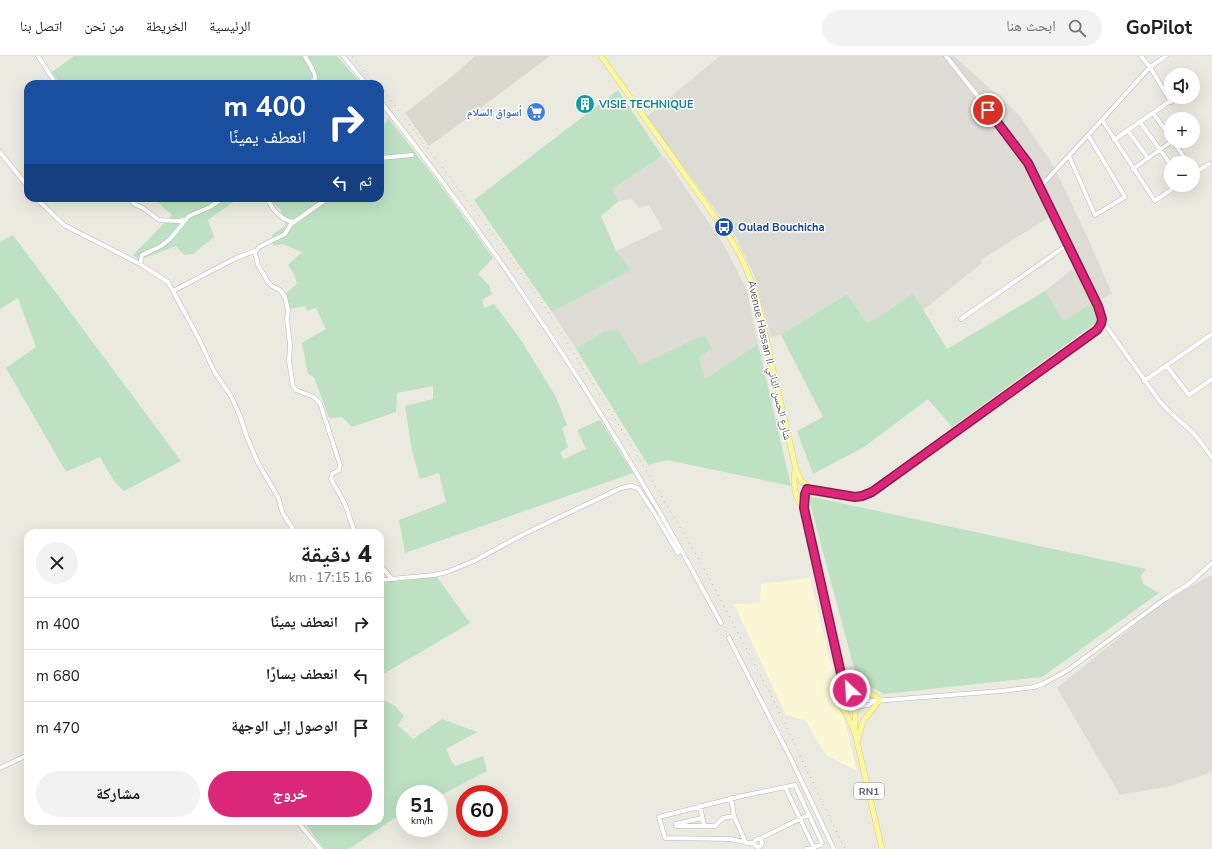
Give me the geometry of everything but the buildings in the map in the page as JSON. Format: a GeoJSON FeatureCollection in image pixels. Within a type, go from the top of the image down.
{"type":"FeatureCollection","features":[{"type":"Feature","properties":{"kind":"main road","name":"Avenue Hassan II شارع الحسن الثاني"},"geometry":{"type":"LineString","coordinates":[[601,56],[729,237],[743,261],[752,283],[763,324],[796,469],[802,482]]}},
{"type":"Feature","properties":{"kind":"main road","name":"Avenue Hassan II شارع الحسن الثاني"},"geometry":{"type":"LineString","coordinates":[[795,484],[796,469]]}},
{"type":"Feature","properties":{"kind":"main road"},"geometry":{"type":"LineString","coordinates":[[804,508],[799,502],[797,494],[794,490],[795,484],[798,482],[806,484],[804,508],[842,678],[842,699],[840,705],[845,711],[851,712],[856,708],[858,703],[847,683],[842,678]]}},
{"type":"Feature","properties":{"kind":"main road"},"geometry":{"type":"LineString","coordinates":[[797,494],[801,495],[806,491]]}},
{"type":"Feature","properties":{"kind":"main road"},"geometry":{"type":"LineString","coordinates":[[840,667],[855,686],[876,696],[880,700],[863,721],[857,742]]}},
{"type":"Feature","properties":{"kind":"main road"},"geometry":{"type":"LineString","coordinates":[[842,699],[847,696],[854,697]]}},
{"type":"Feature","properties":{"kind":"main road","name":"RN1"},"geometry":{"type":"LineString","coordinates":[[855,734],[856,708]]}},
{"type":"Feature","properties":{"kind":"main road","name":"RN1"},"geometry":{"type":"LineString","coordinates":[[845,711],[855,734],[882,849]]}},
{"type":"Feature","properties":{"kind":"street"},"geometry":{"type":"LineString","coordinates":[[38,56],[53,80]]}},
{"type":"Feature","properties":{"kind":"street"},"geometry":{"type":"LineString","coordinates":[[305,56],[315,74],[315,78],[313,80]]}},
{"type":"Feature","properties":{"kind":"street"},"geometry":{"type":"LineString","coordinates":[[344,56],[363,80]]}},
{"type":"Feature","properties":{"kind":"street"},"geometry":{"type":"LineString","coordinates":[[946,56],[1017,146],[1028,163],[1098,306],[1102,319],[1163,406],[1200,441],[1212,458]]}},
{"type":"Feature","properties":{"kind":"street"},"geometry":{"type":"LineString","coordinates":[[1114,140],[1171,102],[1150,67],[1141,56]]}},
{"type":"Feature","properties":{"kind":"street"},"geometry":{"type":"LineString","coordinates":[[1040,187],[1150,67],[1166,56]]}},
{"type":"Feature","properties":{"kind":"street"},"geometry":{"type":"LineString","coordinates":[[384,106],[409,137],[486,241],[559,348],[628,458],[690,565],[721,623]]}},
{"type":"Feature","properties":{"kind":"street"},"geometry":{"type":"LineString","coordinates":[[1153,113],[1164,129]]}},
{"type":"Feature","properties":{"kind":"street"},"geometry":{"type":"LineString","coordinates":[[1102,120],[1155,201],[1168,192]]}},
{"type":"Feature","properties":{"kind":"street"},"geometry":{"type":"LineString","coordinates":[[1140,122],[1165,156]]}},
{"type":"Feature","properties":{"kind":"street"},"geometry":{"type":"LineString","coordinates":[[1128,131],[1148,158]]}},
{"type":"Feature","properties":{"kind":"street"},"geometry":{"type":"LineString","coordinates":[[1069,156],[1095,215],[1125,197],[1088,135]]}},
{"type":"Feature","properties":{"kind":"street"},"geometry":{"type":"LineString","coordinates":[[1133,169],[1164,147]]}},
{"type":"Feature","properties":{"kind":"street"},"geometry":{"type":"LineString","coordinates":[[0,152],[24,182]]}},
{"type":"Feature","properties":{"kind":"street"},"geometry":{"type":"LineString","coordinates":[[384,158],[412,155]]}},
{"type":"Feature","properties":{"kind":"street"},"geometry":{"type":"LineString","coordinates":[[1200,169],[1209,164]]}},
{"type":"Feature","properties":{"kind":"street"},"geometry":{"type":"LineString","coordinates":[[40,202],[64,225],[140,264],[165,280],[197,335],[215,373],[224,385],[236,407],[258,463],[278,497],[283,514],[293,529]]}},
{"type":"Feature","properties":{"kind":"street"},"geometry":{"type":"LineString","coordinates":[[133,202],[156,220],[172,221],[186,219]]}},
{"type":"Feature","properties":{"kind":"street"},"geometry":{"type":"LineString","coordinates":[[140,264],[142,255],[161,246],[192,214],[216,202]]}},
{"type":"Feature","properties":{"kind":"street"},"geometry":{"type":"LineString","coordinates":[[270,202],[284,219],[294,222]]}},
{"type":"Feature","properties":{"kind":"street"},"geometry":{"type":"LineString","coordinates":[[173,292],[236,258],[255,251],[284,234],[288,227],[322,202]]}},
{"type":"Feature","properties":{"kind":"street"},"geometry":{"type":"LineString","coordinates":[[172,221],[180,226]]}},
{"type":"Feature","properties":{"kind":"street"},"geometry":{"type":"LineString","coordinates":[[961,319],[1068,245]]}},
{"type":"Feature","properties":{"kind":"street"},"geometry":{"type":"LineString","coordinates":[[255,251],[258,264],[268,282],[280,290],[285,297],[288,310],[287,319],[290,345],[289,363],[293,386],[296,390],[310,395],[317,399],[320,403],[340,465],[339,470],[332,474],[330,479],[345,504],[354,529]]}},
{"type":"Feature","properties":{"kind":"street"},"geometry":{"type":"LineString","coordinates":[[806,491],[855,497],[872,492],[1074,348],[1099,328],[1102,319]]}},
{"type":"Feature","properties":{"kind":"street"},"geometry":{"type":"LineString","coordinates":[[1144,380],[1212,334]]}},
{"type":"Feature","properties":{"kind":"street"},"geometry":{"type":"LineString","coordinates":[[1166,365],[1189,395],[1212,379]]}},
{"type":"Feature","properties":{"kind":"street"},"geometry":{"type":"LineString","coordinates":[[384,580],[437,575],[447,572],[474,561],[524,534],[611,492],[629,486],[638,488],[678,553]]}},
{"type":"Feature","properties":{"kind":"street"},"geometry":{"type":"LineString","coordinates":[[854,697],[874,701],[1001,691],[1034,687],[1043,684],[1068,670],[1165,599],[1189,584],[1212,563]]}},
{"type":"Feature","properties":{"kind":"street"},"geometry":{"type":"LineString","coordinates":[[384,570],[392,579]]}},
{"type":"Feature","properties":{"kind":"street"},"geometry":{"type":"LineString","coordinates":[[729,638],[792,759],[834,849]]}},
{"type":"Feature","properties":{"kind":"street"},"geometry":{"type":"LineString","coordinates":[[856,708],[868,705],[874,701]]}},
{"type":"Feature","properties":{"kind":"street"},"geometry":{"type":"LineString","coordinates":[[0,768],[24,757]]}},
{"type":"Feature","properties":{"kind":"street"},"geometry":{"type":"LineString","coordinates":[[759,839],[762,841],[762,847],[755,844],[730,839],[665,838],[659,817],[730,798],[795,785],[822,843],[814,848],[806,849]]}},
{"type":"Feature","properties":{"kind":"street"},"geometry":{"type":"LineString","coordinates":[[785,787],[814,848]]}},
{"type":"Feature","properties":{"kind":"street"},"geometry":{"type":"LineString","coordinates":[[730,798],[734,816],[746,843]]}},
{"type":"Feature","properties":{"kind":"street"},"geometry":{"type":"LineString","coordinates":[[700,806],[704,826]]}},
{"type":"Feature","properties":{"kind":"street"},"geometry":{"type":"LineString","coordinates":[[755,844],[755,840],[762,836],[808,815]]}},
{"type":"Feature","properties":{"kind":"street"},"geometry":{"type":"LineString","coordinates":[[702,818],[676,824],[676,826],[715,826],[723,818],[734,816]]}},
{"type":"Feature","properties":{"kind":"street"},"geometry":{"type":"LineString","coordinates":[[300,825],[320,849]]}},
{"type":"Feature","properties":{"kind":"shaded area"},"geometry":{"type":"Polygon","coordinates":[[[475,56],[550,56],[429,146],[405,113],[454,75],[475,56]]]}},
{"type":"Feature","properties":{"kind":"shaded area"},"geometry":{"type":"Polygon","coordinates":[[[720,56],[954,56],[1019,115],[1053,165],[1086,234],[1112,294],[1092,303],[1064,321],[1045,291],[1075,267],[1051,216],[982,259],[982,263],[923,310],[913,293],[888,311],[867,323],[847,294],[781,335],[771,337],[754,275],[736,237],[646,117],[720,56]]]}},
{"type":"Feature","properties":{"kind":"shaded area"},"geometry":{"type":"Polygon","coordinates":[[[662,156],[669,163],[725,247],[747,291],[758,344],[705,379],[699,358],[705,336],[696,338],[640,365],[603,332],[576,349],[552,312],[630,270],[616,251],[663,229],[649,205],[639,208],[632,199],[619,201],[612,189],[662,156]]]}},
{"type":"Feature","properties":{"kind":"shaded area"},"geometry":{"type":"Polygon","coordinates":[[[1212,575],[1212,772],[1170,786],[1120,795],[1057,688],[1167,599],[1212,575]]]}},
{"type":"Feature","properties":{"kind":"shaded area"},"geometry":{"type":"Polygon","coordinates":[[[810,578],[857,771],[826,755],[805,720],[786,715],[734,604],[760,603],[761,584],[810,578]]]}},
{"type":"Feature","properties":{"kind":"green space"},"geometry":{"type":"Polygon","coordinates":[[[74,56],[337,56],[358,80],[57,80],[52,72],[74,56]]]}},
{"type":"Feature","properties":{"kind":"green space"},"geometry":{"type":"Polygon","coordinates":[[[618,90],[662,156],[612,189],[619,201],[601,216],[616,251],[631,270],[552,312],[474,200],[618,90]]]}},
{"type":"Feature","properties":{"kind":"green space"},"geometry":{"type":"Polygon","coordinates":[[[389,119],[439,183],[493,258],[478,274],[489,285],[492,294],[482,300],[484,308],[494,304],[519,337],[556,397],[567,425],[562,428],[568,447],[560,453],[564,459],[586,449],[577,430],[600,420],[633,473],[405,553],[399,520],[446,502],[439,473],[420,479],[412,451],[405,406],[433,399],[433,386],[397,393],[396,412],[352,427],[342,417],[329,418],[314,377],[308,374],[302,343],[326,329],[316,308],[307,311],[305,306],[289,309],[286,293],[297,284],[294,274],[288,265],[302,252],[283,244],[274,246],[272,235],[286,225],[280,209],[272,202],[384,202],[384,124],[389,119]]]}},
{"type":"Feature","properties":{"kind":"green space"},"geometry":{"type":"Polygon","coordinates":[[[157,202],[233,202],[208,220],[214,237],[193,254],[184,255],[176,246],[139,260],[133,255],[172,215],[157,202]]]}},
{"type":"Feature","properties":{"kind":"green space"},"geometry":{"type":"Polygon","coordinates":[[[13,235],[181,461],[124,491],[114,481],[100,457],[66,472],[6,368],[36,347],[18,298],[0,309],[0,242],[13,235]]]}},
{"type":"Feature","properties":{"kind":"green space"},"geometry":{"type":"Polygon","coordinates":[[[1045,291],[1064,321],[1092,303],[1097,316],[1097,322],[952,427],[928,399],[864,447],[813,474],[797,431],[823,417],[781,335],[847,294],[867,323],[888,311],[913,293],[947,349],[1045,291]]]}},
{"type":"Feature","properties":{"kind":"green space"},"geometry":{"type":"Polygon","coordinates":[[[618,330],[640,365],[696,338],[705,336],[712,348],[699,358],[705,379],[758,344],[791,486],[667,460],[648,465],[576,349],[603,332],[618,330]]]}},
{"type":"Feature","properties":{"kind":"green space"},"geometry":{"type":"Polygon","coordinates":[[[808,496],[1146,569],[1141,576],[1143,584],[1159,593],[1042,677],[884,694],[857,679],[808,496]]]}},
{"type":"Feature","properties":{"kind":"green space"},"geometry":{"type":"Polygon","coordinates":[[[437,577],[470,623],[384,674],[384,582],[437,577]]]}},
{"type":"Feature","properties":{"kind":"green space"},"geometry":{"type":"Polygon","coordinates":[[[384,700],[395,706],[404,716],[398,725],[413,739],[442,719],[477,732],[446,749],[455,766],[483,756],[487,771],[460,785],[456,785],[456,787],[448,791],[448,785],[396,785],[396,818],[349,849],[324,849],[306,825],[384,825],[384,700]]]}},
{"type":"Feature","properties":{"kind":"railway"},"geometry":{"type":"LineString","coordinates":[[352,56],[372,80]]}},
{"type":"Feature","properties":{"kind":"railway"},"geometry":{"type":"LineString","coordinates":[[384,91],[493,234],[543,304],[625,435],[700,561],[771,695],[845,849]]}},
{"type":"Feature","properties":{"kind":"place","name":"VISIE TECHNIQUE"},"geometry":{"type":"Point","coordinates":[585,104]}},
{"type":"Feature","properties":{"kind":"place","name":"أسواق السلام"},"geometry":{"type":"Point","coordinates":[536,112]}},
{"type":"Feature","properties":{"kind":"place","name":"Oulad Bouchicha"},"geometry":{"type":"Point","coordinates":[724,227]}},
{"type":"Feature","properties":{"kind":"route"},"geometry":{"type":"LineString","coordinates":[[850,690],[847,683],[842,678],[804,508],[807,489],[828,494],[855,497],[867,495],[1074,348],[1097,330],[1102,322],[1098,306],[1040,185],[1017,146],[988,110]]}}]}
